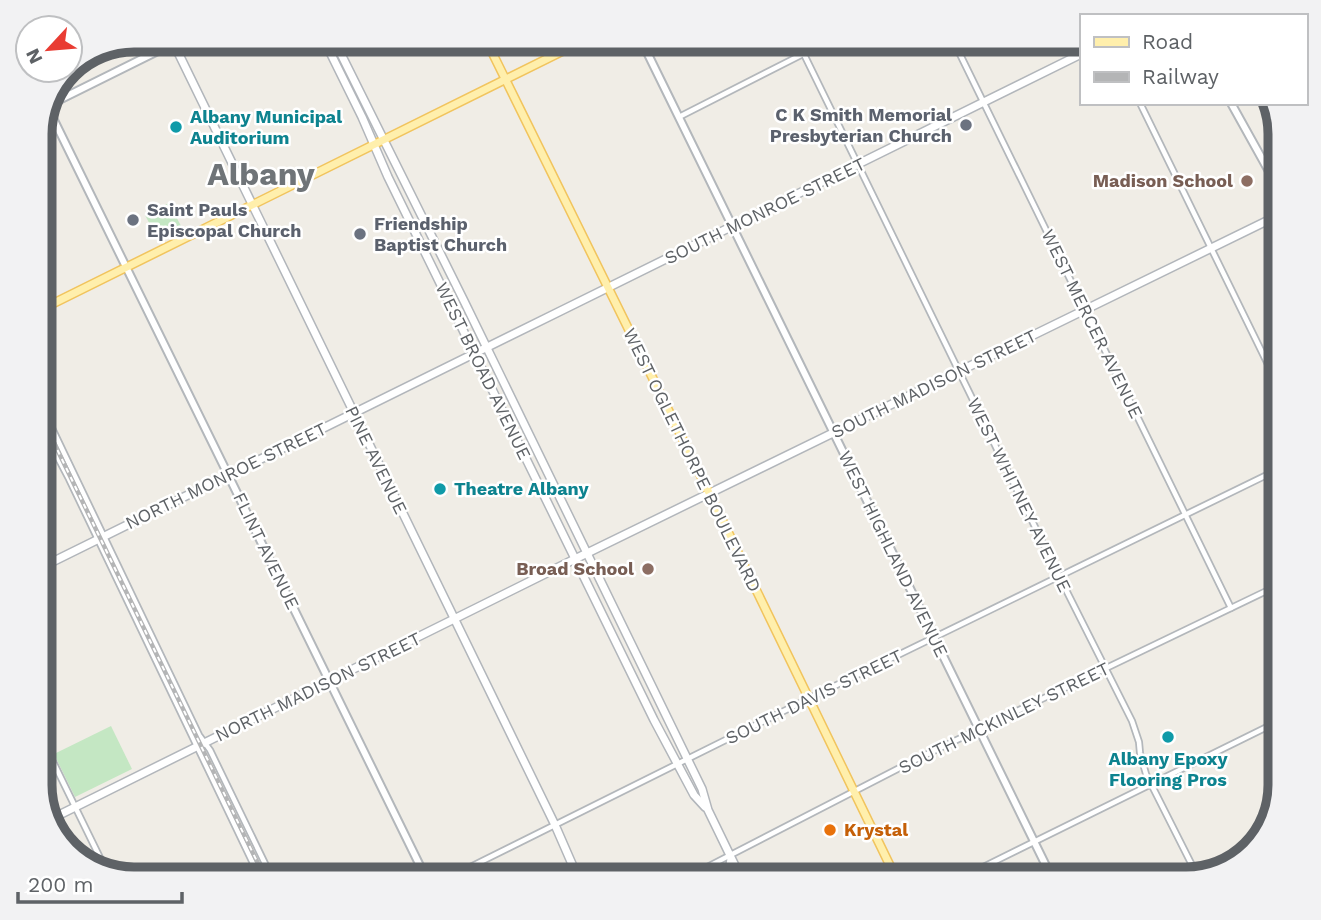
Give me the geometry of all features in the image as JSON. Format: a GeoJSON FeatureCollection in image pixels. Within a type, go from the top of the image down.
{"type":"FeatureCollection","features":[{"type":"Feature","properties":{"kind":"main road","name":"PINE AVENUE"},"geometry":{"type":"LineString","coordinates":[[180,52],[573,867]]}},
{"type":"Feature","properties":{"kind":"main road","name":"WEST BROAD AVENUE"},"geometry":{"type":"LineString","coordinates":[[330,52],[654,720],[694,795],[708,810]]}},
{"type":"Feature","properties":{"kind":"main road","name":"WEST BROAD AVENUE"},"geometry":{"type":"LineString","coordinates":[[340,52],[702,789],[708,810],[735,867]]}},
{"type":"Feature","properties":{"kind":"main road","name":"WEST OGLETHORPE BOULEVARD"},"geometry":{"type":"LineString","coordinates":[[492,52],[891,867]]}},
{"type":"Feature","properties":{"kind":"main road"},"geometry":{"type":"LineString","coordinates":[[53,304],[561,52]]}},
{"type":"Feature","properties":{"kind":"main road","name":"SOUTH MONROE STREET"},"geometry":{"type":"LineString","coordinates":[[486,347],[1080,55]]}},
{"type":"Feature","properties":{"kind":"main road","name":"SOUTH MADISON STREET"},"geometry":{"type":"LineString","coordinates":[[587,554],[1268,220]]}},
{"type":"Feature","properties":{"kind":"main road","name":"NORTH MONROE STREET"},"geometry":{"type":"LineString","coordinates":[[53,562],[486,347]]}},
{"type":"Feature","properties":{"kind":"main road","name":"NORTH MADISON STREET"},"geometry":{"type":"LineString","coordinates":[[58,815],[587,554]]}},
{"type":"Feature","properties":{"kind":"street"},"geometry":{"type":"LineString","coordinates":[[61,99],[153,52]]}},
{"type":"Feature","properties":{"kind":"street","name":"WEST HIGHLAND AVENUE"},"geometry":{"type":"LineString","coordinates":[[646,52],[1047,867]]}},
{"type":"Feature","properties":{"kind":"street","name":"WEST MERCER AVENUE"},"geometry":{"type":"LineString","coordinates":[[959,52],[1231,608]]}},
{"type":"Feature","properties":{"kind":"street"},"geometry":{"type":"LineString","coordinates":[[678,117],[803,54]]}},
{"type":"Feature","properties":{"kind":"street","name":"WEST WHITNEY AVENUE"},"geometry":{"type":"LineString","coordinates":[[803,54],[1137,734],[1143,764],[1193,867]]}},
{"type":"Feature","properties":{"kind":"street"},"geometry":{"type":"LineString","coordinates":[[1141,105],[1268,365]]}},
{"type":"Feature","properties":{"kind":"street"},"geometry":{"type":"LineString","coordinates":[[1232,105],[1268,170]]}},
{"type":"Feature","properties":{"kind":"street","name":"FLINT AVENUE"},"geometry":{"type":"LineString","coordinates":[[54,120],[421,867]]}},
{"type":"Feature","properties":{"kind":"street"},"geometry":{"type":"LineString","coordinates":[[53,432],[101,538]]}},
{"type":"Feature","properties":{"kind":"street"},"geometry":{"type":"LineString","coordinates":[[53,448],[199,735],[255,867]]}},
{"type":"Feature","properties":{"kind":"street","name":"SOUTH DAVIS STREET"},"geometry":{"type":"LineString","coordinates":[[470,867],[1268,474]]}},
{"type":"Feature","properties":{"kind":"street","name":"SOUTH MCKINLEY STREET"},"geometry":{"type":"LineString","coordinates":[[707,867],[854,791],[1268,590]]}},
{"type":"Feature","properties":{"kind":"street"},"geometry":{"type":"LineString","coordinates":[[983,867],[1268,726]]}},
{"type":"Feature","properties":{"kind":"street"},"geometry":{"type":"LineString","coordinates":[[201,745],[266,867]]}},
{"type":"Feature","properties":{"kind":"street"},"geometry":{"type":"LineString","coordinates":[[53,762],[101,860]]}},
{"type":"Feature","properties":{"kind":"street"},"geometry":{"type":"LineString","coordinates":[[729,867],[730,855]]}},
{"type":"Feature","properties":{"kind":"green space"},"geometry":{"type":"Polygon","coordinates":[[[169,203],[181,226],[157,238],[145,215],[169,203]]]}},
{"type":"Feature","properties":{"kind":"green space"},"geometry":{"type":"Polygon","coordinates":[[[111,726],[132,769],[75,797],[54,754],[111,726]]]}},
{"type":"Feature","properties":{"kind":"railway"},"geometry":{"type":"LineString","coordinates":[[53,441],[260,867]]}},
{"type":"Feature","properties":{"kind":"place","name":"C K Smith Memorial Presbyterian Church"},"geometry":{"type":"Point","coordinates":[966,125]}},
{"type":"Feature","properties":{"kind":"place","name":"Albany Municipal Auditorium"},"geometry":{"type":"Point","coordinates":[176,127]}},
{"type":"Feature","properties":{"kind":"place","name":"Madison School"},"geometry":{"type":"Point","coordinates":[1247,181]}},
{"type":"Feature","properties":{"kind":"place","name":"Saint Pauls Episcopal Church"},"geometry":{"type":"Point","coordinates":[133,220]}},
{"type":"Feature","properties":{"kind":"place","name":"Friendship Baptist Church"},"geometry":{"type":"Point","coordinates":[360,234]}},
{"type":"Feature","properties":{"kind":"place","name":"Theatre Albany"},"geometry":{"type":"Point","coordinates":[440,489]}},
{"type":"Feature","properties":{"kind":"place","name":"Broad School"},"geometry":{"type":"Point","coordinates":[648,569]}},
{"type":"Feature","properties":{"kind":"place","name":"Albany Epoxy Flooring Pros"},"geometry":{"type":"Point","coordinates":[1168,737]}},
{"type":"Feature","properties":{"kind":"place","name":"Krystal"},"geometry":{"type":"Point","coordinates":[830,830]}},
{"type":"Feature","properties":{"kind":"district","name":"Albany"},"geometry":{"type":"Point","coordinates":[261,174]}}]}
